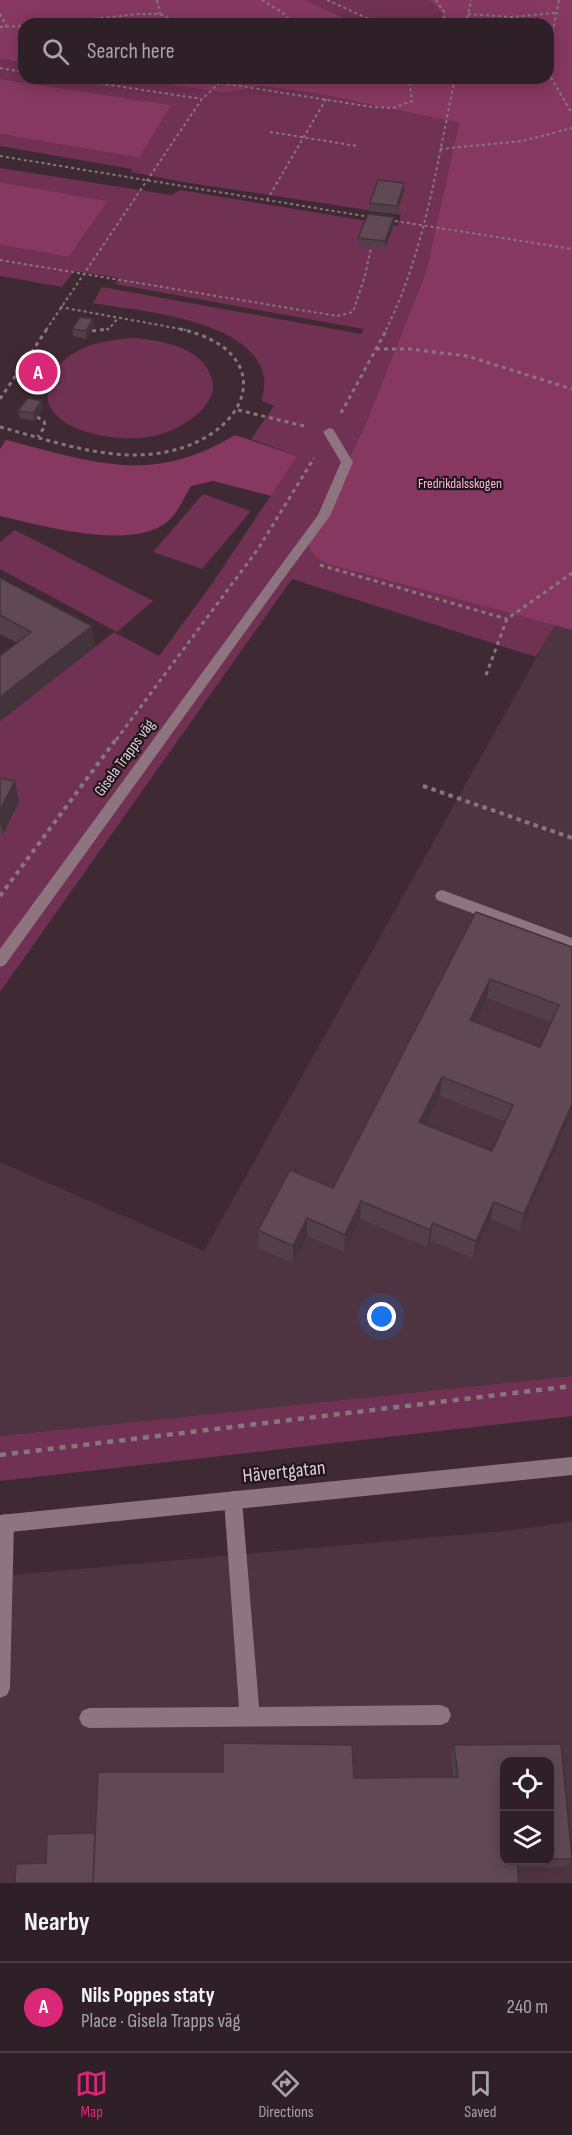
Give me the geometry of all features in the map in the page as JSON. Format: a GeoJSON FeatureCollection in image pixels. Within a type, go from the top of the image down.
{"type":"FeatureCollection","features":[{"type":"Feature","properties":{"kind":"street","name":"Gisela Trapps väg"},"geometry":{"type":"LineString","coordinates":[[0,961],[324,516],[347,462],[329,432]]}},
{"type":"Feature","properties":{"kind":"street"},"geometry":{"type":"LineString","coordinates":[[442,896],[572,944]]}},
{"type":"Feature","properties":{"kind":"street","name":"Hävertgatan"},"geometry":{"type":"LineString","coordinates":[[2,1523],[572,1466]]}},
{"type":"Feature","properties":{"kind":"street"},"geometry":{"type":"LineString","coordinates":[[233,1500],[250,1716]]}},
{"type":"Feature","properties":{"kind":"street"},"geometry":{"type":"LineString","coordinates":[[0,1688],[2,1523]]}},
{"type":"Feature","properties":{"kind":"street"},"geometry":{"type":"LineString","coordinates":[[89,1718],[441,1715]]}},
{"type":"Feature","properties":{"kind":"path"},"geometry":{"type":"LineString","coordinates":[[157,0],[160,14]]}},
{"type":"Feature","properties":{"kind":"path"},"geometry":{"type":"LineString","coordinates":[[262,0],[288,18]]}},
{"type":"Feature","properties":{"kind":"path"},"geometry":{"type":"LineString","coordinates":[[327,0],[367,18]]}},
{"type":"Feature","properties":{"kind":"path"},"geometry":{"type":"LineString","coordinates":[[436,0],[444,12],[444,18]]}},
{"type":"Feature","properties":{"kind":"path"},"geometry":{"type":"LineString","coordinates":[[467,18],[471,0]]}},
{"type":"Feature","properties":{"kind":"path"},"geometry":{"type":"LineString","coordinates":[[554,19],[559,0]]}},
{"type":"Feature","properties":{"kind":"path"},"geometry":{"type":"LineString","coordinates":[[468,14],[511,17],[555,13]]}},
{"type":"Feature","properties":{"kind":"path"},"geometry":{"type":"LineString","coordinates":[[0,14],[7,27]]}},
{"type":"Feature","properties":{"kind":"path"},"geometry":{"type":"LineString","coordinates":[[91,18],[160,14],[168,18]]}},
{"type":"Feature","properties":{"kind":"path"},"geometry":{"type":"LineString","coordinates":[[0,27],[18,26]]}},
{"type":"Feature","properties":{"kind":"path"},"geometry":{"type":"LineString","coordinates":[[0,68],[18,71]]}},
{"type":"Feature","properties":{"kind":"path"},"geometry":{"type":"LineString","coordinates":[[103,84],[202,99]]}},
{"type":"Feature","properties":{"kind":"path"},"geometry":{"type":"LineString","coordinates":[[0,399],[202,99],[220,84]]}},
{"type":"Feature","properties":{"kind":"path"},"geometry":{"type":"LineString","coordinates":[[228,84],[372,107],[393,108],[412,101],[410,84]]}},
{"type":"Feature","properties":{"kind":"path"},"geometry":{"type":"LineString","coordinates":[[0,896],[154,685],[258,549],[376,349],[399,301],[424,226],[453,84]]}},
{"type":"Feature","properties":{"kind":"path"},"geometry":{"type":"LineString","coordinates":[[552,84],[568,103],[572,114]]}},
{"type":"Feature","properties":{"kind":"path"},"geometry":{"type":"LineString","coordinates":[[267,200],[326,99]]}},
{"type":"Feature","properties":{"kind":"path"},"geometry":{"type":"LineString","coordinates":[[440,149],[504,145],[544,138],[572,128]]}},
{"type":"Feature","properties":{"kind":"path"},"geometry":{"type":"LineString","coordinates":[[270,132],[357,146]]}},
{"type":"Feature","properties":{"kind":"path"},"geometry":{"type":"LineString","coordinates":[[0,156],[377,218]]}},
{"type":"Feature","properties":{"kind":"path"},"geometry":{"type":"LineString","coordinates":[[388,220],[572,249]]}},
{"type":"Feature","properties":{"kind":"path"},"geometry":{"type":"LineString","coordinates":[[0,260],[337,316],[353,312],[365,276],[371,248]]}},
{"type":"Feature","properties":{"kind":"path"},"geometry":{"type":"LineString","coordinates":[[0,427],[111,455],[156,454],[179,449],[212,433],[230,421],[238,410],[244,392],[243,377],[238,362],[222,346],[204,336],[60,308]]}},
{"type":"Feature","properties":{"kind":"path"},"geometry":{"type":"LineString","coordinates":[[92,331],[109,329],[118,318]]}},
{"type":"Feature","properties":{"kind":"path"},"geometry":{"type":"LineString","coordinates":[[376,349],[409,349],[467,356],[572,389]]}},
{"type":"Feature","properties":{"kind":"path"},"geometry":{"type":"LineString","coordinates":[[238,410],[329,432]]}},
{"type":"Feature","properties":{"kind":"path"},"geometry":{"type":"LineString","coordinates":[[37,417],[44,421],[45,426],[38,436]]}},
{"type":"Feature","properties":{"kind":"path"},"geometry":{"type":"LineString","coordinates":[[258,549],[507,619]]}},
{"type":"Feature","properties":{"kind":"path"},"geometry":{"type":"LineString","coordinates":[[486,675],[507,619],[572,573]]}},
{"type":"Feature","properties":{"kind":"path"},"geometry":{"type":"LineString","coordinates":[[423,786],[572,838]]}},
{"type":"Feature","properties":{"kind":"path"},"geometry":{"type":"LineString","coordinates":[[0,1455],[572,1386]]}},
{"type":"Feature","properties":{"kind":"shaded area"},"geometry":{"type":"Polygon","coordinates":[[[305,0],[430,0],[443,15],[443,18],[344,18],[305,0]]]}},
{"type":"Feature","properties":{"kind":"shaded area"},"geometry":{"type":"Polygon","coordinates":[[[0,59],[18,62],[18,82],[0,79],[0,59]]]}},
{"type":"Feature","properties":{"kind":"shaded area"},"geometry":{"type":"Polygon","coordinates":[[[33,84],[166,84],[225,93],[261,86],[320,94],[459,123],[426,272],[366,423],[307,545],[327,564],[555,625],[536,657],[292,579],[0,992],[0,721],[114,632],[159,656],[214,581],[297,456],[251,439],[274,406],[262,401],[264,377],[255,357],[239,342],[217,330],[192,321],[93,303],[102,287],[361,334],[363,329],[115,284],[119,278],[74,271],[62,287],[0,276],[0,245],[69,257],[108,201],[0,182],[0,168],[171,195],[180,190],[398,226],[401,215],[183,182],[131,172],[132,169],[0,146],[0,134],[138,158],[170,105],[33,84]]]}},
{"type":"Feature","properties":{"kind":"shaded area"},"geometry":{"type":"Polygon","coordinates":[[[137,338],[181,348],[191,353],[207,368],[212,379],[213,390],[206,405],[194,417],[167,432],[149,437],[123,438],[107,437],[77,428],[54,412],[48,401],[48,389],[56,371],[64,361],[85,347],[111,340],[137,338]]]}},
{"type":"Feature","properties":{"kind":"shaded area"},"geometry":{"type":"Polygon","coordinates":[[[203,494],[251,511],[202,569],[153,552],[203,494]]]}},
{"type":"Feature","properties":{"kind":"shaded area"},"geometry":{"type":"Polygon","coordinates":[[[15,530],[153,601],[117,632],[0,569],[0,542],[15,530]]]}},
{"type":"Feature","properties":{"kind":"shaded area"},"geometry":{"type":"Polygon","coordinates":[[[555,625],[572,630],[572,1376],[0,1436],[0,1162],[204,1251],[555,625]]]}},
{"type":"Feature","properties":{"kind":"shaded area"},"geometry":{"type":"Polygon","coordinates":[[[572,1376],[572,1416],[0,1481],[0,1436],[572,1376]]]}},
{"type":"Feature","properties":{"kind":"shaded area"},"geometry":{"type":"Polygon","coordinates":[[[572,1521],[572,1883],[0,1883],[0,1576],[515,1530],[572,1521]]]}},
{"type":"Feature","properties":{"kind":"green space"},"geometry":{"type":"Polygon","coordinates":[[[0,0],[305,0],[344,18],[18,18],[18,62],[0,59],[0,0]]]}},
{"type":"Feature","properties":{"kind":"green space","name":"Fredrikdalsskogen"},"geometry":{"type":"Polygon","coordinates":[[[430,0],[572,0],[572,630],[327,564],[316,557],[307,545],[366,423],[426,272],[459,123],[320,94],[261,86],[225,93],[166,84],[554,84],[554,18],[443,18],[430,0]]]}},
{"type":"Feature","properties":{"kind":"green space"},"geometry":{"type":"Polygon","coordinates":[[[0,79],[18,82],[18,84],[33,84],[171,105],[139,158],[0,134],[0,79]]]}},
{"type":"Feature","properties":{"kind":"green space"},"geometry":{"type":"Polygon","coordinates":[[[0,182],[108,201],[69,257],[0,245],[0,182]]]}},
{"type":"Feature","properties":{"kind":"green space"},"geometry":{"type":"Polygon","coordinates":[[[235,435],[297,456],[271,496],[213,481],[191,486],[172,518],[153,530],[133,535],[86,534],[0,516],[0,449],[6,440],[95,462],[149,465],[205,451],[235,435]]]}},
{"type":"Feature","properties":{"kind":"building"},"geometry":{"type":"Polygon","coordinates":[[[378,180],[404,183],[397,206],[370,203],[378,180]]]}},
{"type":"Feature","properties":{"kind":"building"},"geometry":{"type":"Polygon","coordinates":[[[368,214],[394,217],[385,241],[358,238],[368,214]]]}},
{"type":"Feature","properties":{"kind":"building"},"geometry":{"type":"Polygon","coordinates":[[[80,317],[93,319],[86,331],[72,329],[80,317]]]}},
{"type":"Feature","properties":{"kind":"building"},"geometry":{"type":"Polygon","coordinates":[[[28,398],[42,401],[33,413],[18,411],[28,398]]]}},
{"type":"Feature","properties":{"kind":"building"},"geometry":{"type":"Polygon","coordinates":[[[0,578],[92,626],[0,697],[0,656],[31,632],[0,615],[0,578]]]}},
{"type":"Feature","properties":{"kind":"building"},"geometry":{"type":"Polygon","coordinates":[[[0,778],[15,781],[0,810],[0,778]]]}},
{"type":"Feature","properties":{"kind":"building"},"geometry":{"type":"Polygon","coordinates":[[[476,912],[572,947],[572,1104],[524,1214],[494,1202],[476,1241],[433,1223],[430,1230],[361,1201],[345,1235],[307,1218],[293,1246],[258,1230],[290,1170],[333,1188],[476,912]],[[490,979],[470,1020],[540,1047],[559,1005],[490,979]],[[442,1077],[419,1122],[492,1151],[513,1105],[442,1077]]]}},
{"type":"Feature","properties":{"kind":"building"},"geometry":{"type":"Polygon","coordinates":[[[223,1743],[352,1745],[354,1778],[458,1777],[454,1745],[561,1744],[572,1859],[554,1859],[554,1757],[500,1757],[500,1865],[517,1865],[519,1883],[93,1883],[98,1772],[223,1772],[223,1743]]]}},
{"type":"Feature","properties":{"kind":"building"},"geometry":{"type":"Polygon","coordinates":[[[95,1833],[93,1883],[15,1883],[16,1864],[46,1863],[47,1834],[95,1833]]]}},
{"type":"Feature","properties":{"kind":"place","name":"Nils Poppes staty"},"geometry":{"type":"Point","coordinates":[38,372]}}]}
